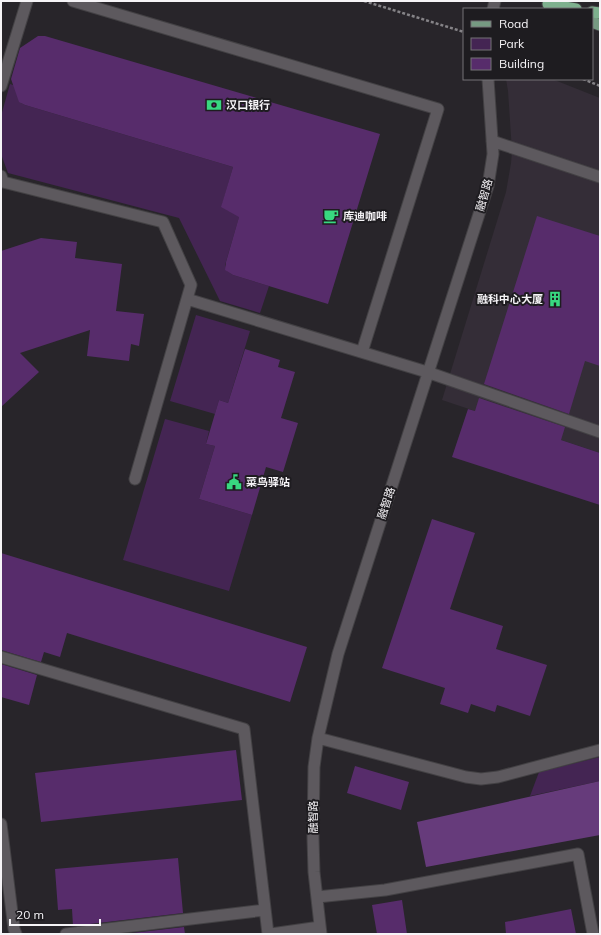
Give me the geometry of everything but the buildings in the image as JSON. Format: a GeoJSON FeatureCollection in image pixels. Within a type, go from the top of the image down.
{"type":"FeatureCollection","features":[{"type":"Feature","properties":{"kind":"highway"},"geometry":{"type":"LineString","coordinates":[[544,3],[571,8]]}},
{"type":"Feature","properties":{"kind":"main road"},"geometry":{"type":"LineString","coordinates":[[544,3],[557,8]]}},
{"type":"Feature","properties":{"kind":"lane"},"geometry":{"type":"LineString","coordinates":[[1,86],[27,1]]}},
{"type":"Feature","properties":{"kind":"lane"},"geometry":{"type":"LineString","coordinates":[[73,1],[438,109],[362,352]]}},
{"type":"Feature","properties":{"kind":"lane","name":"融智路"},"geometry":{"type":"LineString","coordinates":[[320,930],[314,872],[313,809],[314,768],[318,738],[338,654],[427,372],[488,186],[493,154],[488,80]]}},
{"type":"Feature","properties":{"kind":"lane"},"geometry":{"type":"LineString","coordinates":[[492,141],[600,177]]}},
{"type":"Feature","properties":{"kind":"lane"},"geometry":{"type":"LineString","coordinates":[[1,176],[3,182],[163,222],[191,285],[135,479]]}},
{"type":"Feature","properties":{"kind":"lane"},"geometry":{"type":"LineString","coordinates":[[187,299],[427,372],[600,432]]}},
{"type":"Feature","properties":{"kind":"lane"},"geometry":{"type":"LineString","coordinates":[[1,657],[244,729],[265,910],[270,934],[320,930]]}},
{"type":"Feature","properties":{"kind":"lane"},"geometry":{"type":"LineString","coordinates":[[318,738],[466,777],[481,779],[498,777],[600,750]]}},
{"type":"Feature","properties":{"kind":"lane"},"geometry":{"type":"LineString","coordinates":[[1,824],[14,929],[16,934]]}},
{"type":"Feature","properties":{"kind":"lane"},"geometry":{"type":"LineString","coordinates":[[317,898],[384,890],[578,854],[593,934]]}},
{"type":"Feature","properties":{"kind":"lane"},"geometry":{"type":"LineString","coordinates":[[66,934],[265,910]]}},
{"type":"Feature","properties":{"kind":"path"},"geometry":{"type":"LineString","coordinates":[[364,1],[463,32]]}},
{"type":"Feature","properties":{"kind":"path"},"geometry":{"type":"LineString","coordinates":[[585,80],[600,86]]}},
{"type":"Feature","properties":{"kind":"shaded area"},"geometry":{"type":"Polygon","coordinates":[[[506,80],[555,80],[600,98],[600,453],[442,400],[506,192],[512,151],[506,80]]]}},
{"type":"Feature","properties":{"kind":"shaded area"},"geometry":{"type":"Polygon","coordinates":[[[600,781],[600,835],[426,867],[417,822],[600,781]]]}},
{"type":"Feature","properties":{"kind":"green space"},"geometry":{"type":"Polygon","coordinates":[[[10,84],[19,87],[21,103],[25,105],[233,167],[222,205],[227,210],[240,214],[225,265],[227,271],[233,275],[269,286],[260,313],[220,301],[179,218],[8,173],[1,154],[1,116],[10,84]]]}},
{"type":"Feature","properties":{"kind":"green space"},"geometry":{"type":"Polygon","coordinates":[[[196,315],[250,331],[228,403],[219,400],[215,414],[170,401],[196,315]]]}},
{"type":"Feature","properties":{"kind":"green space"},"geometry":{"type":"Polygon","coordinates":[[[165,419],[209,431],[206,444],[215,446],[199,499],[252,515],[229,591],[123,560],[165,419]]]}},
{"type":"Feature","properties":{"kind":"green space"},"geometry":{"type":"Polygon","coordinates":[[[600,757],[600,781],[530,796],[539,772],[600,757]]]}},
{"type":"Feature","properties":{"kind":"place","name":"汉口银行"},"geometry":{"type":"Point","coordinates":[214,105]}},
{"type":"Feature","properties":{"kind":"place","name":"库迪咖啡"},"geometry":{"type":"Point","coordinates":[331,216]}},
{"type":"Feature","properties":{"kind":"place","name":"融科中心大厦"},"geometry":{"type":"Point","coordinates":[555,299]}},
{"type":"Feature","properties":{"kind":"place","name":"菜鸟驿站"},"geometry":{"type":"Point","coordinates":[234,482]}}]}
